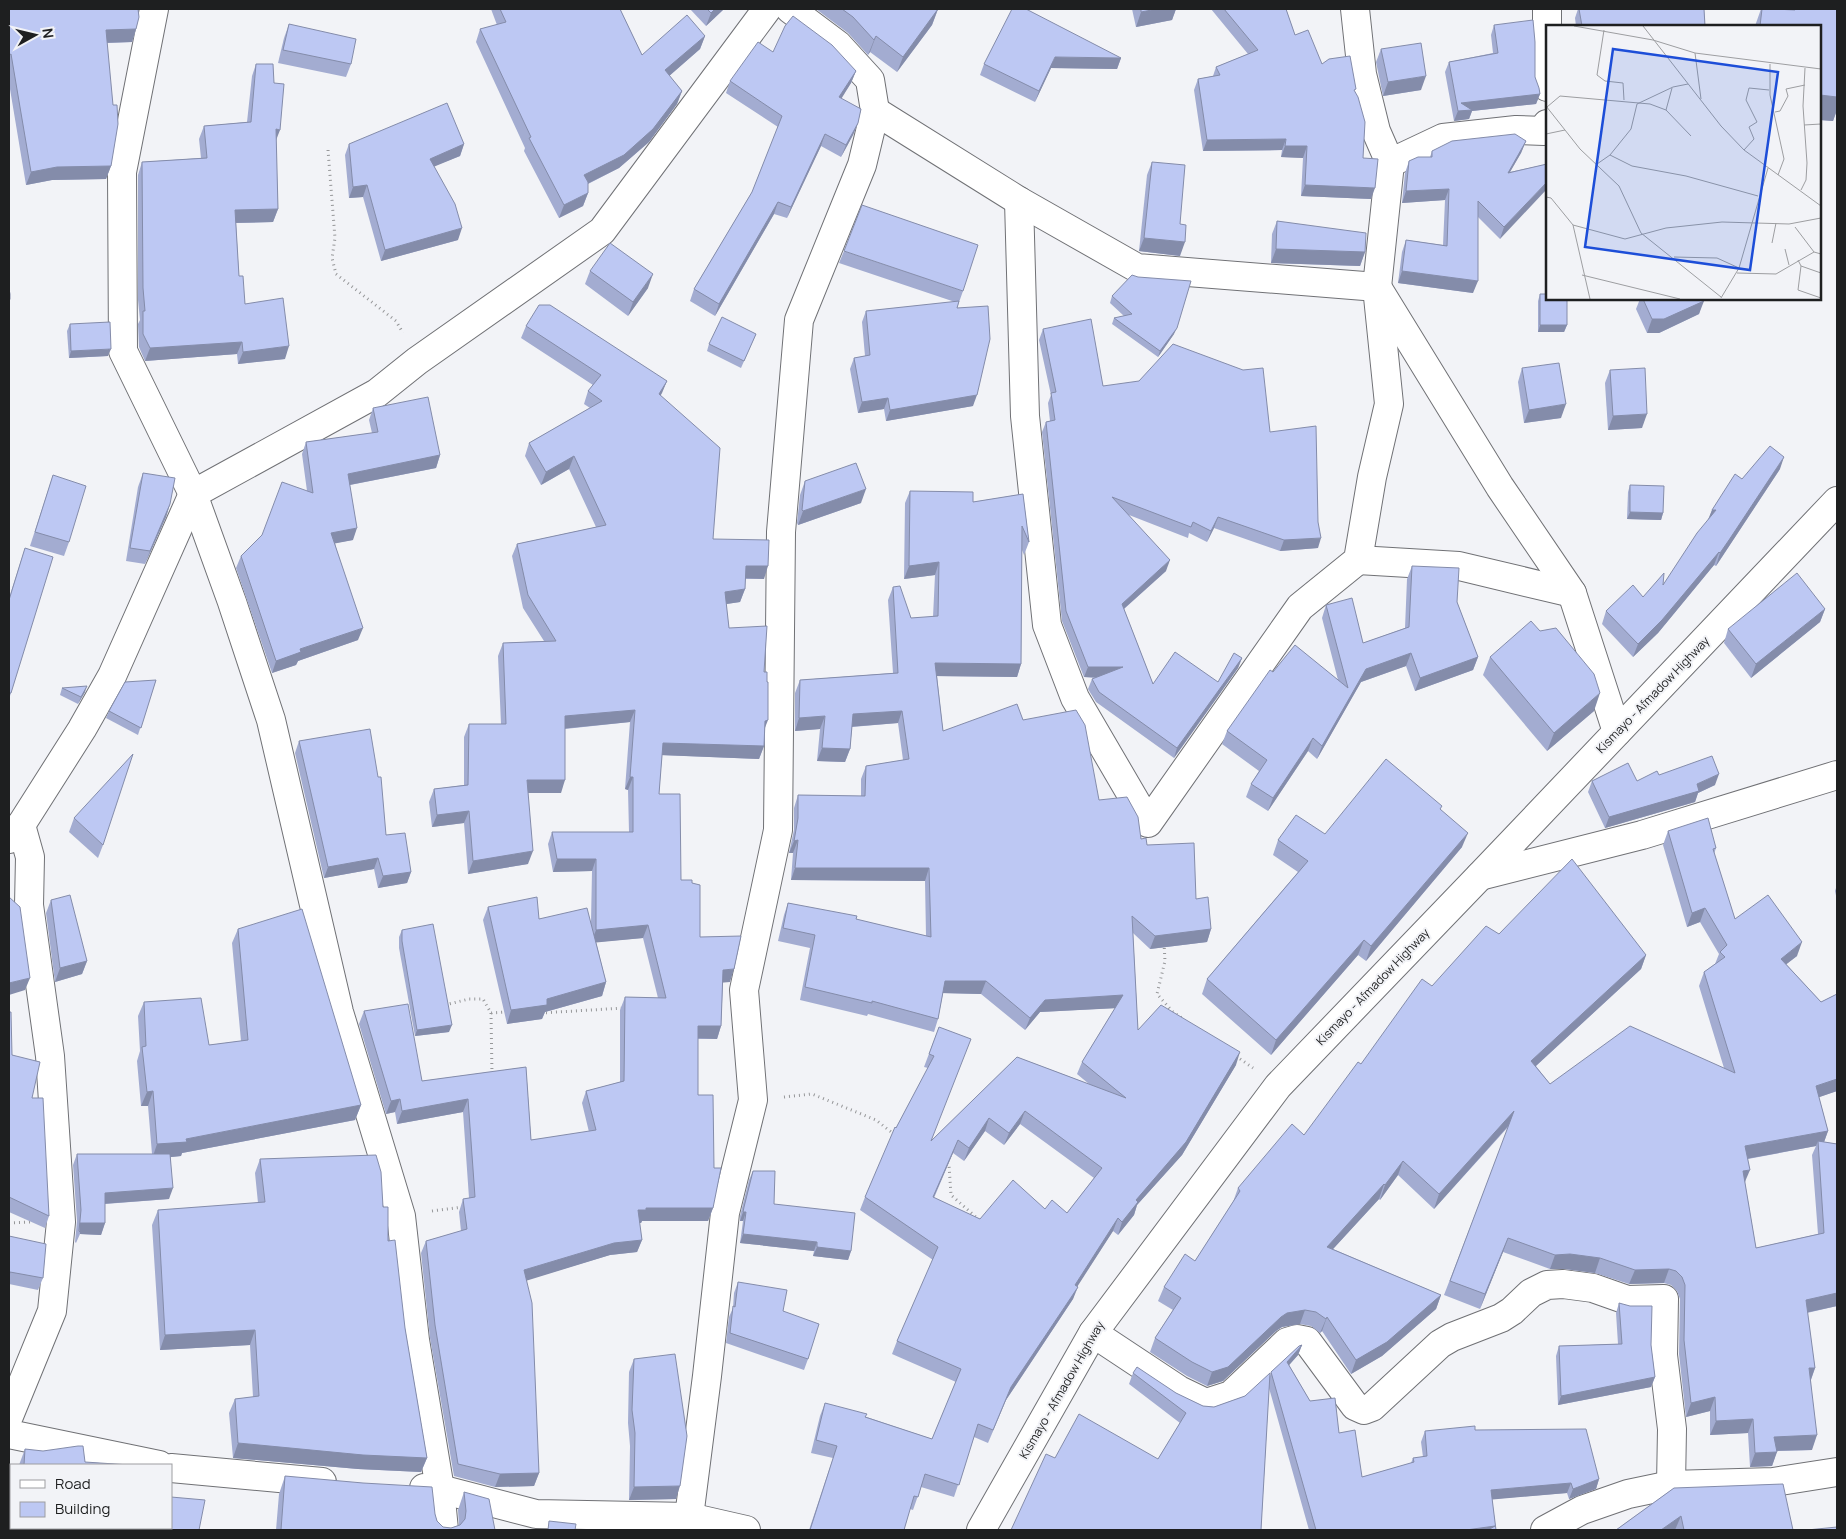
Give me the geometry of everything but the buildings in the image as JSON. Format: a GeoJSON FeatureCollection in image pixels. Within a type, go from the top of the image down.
{"type":"FeatureCollection","features":[{"type":"Feature","properties":{"kind":"street"},"geometry":{"type":"LineString","coordinates":[[154,9],[122,172],[123,351],[194,494],[271,720],[340,1012],[401,1216],[415,1340],[440,1489],[444,1530]]}},
{"type":"Feature","properties":{"kind":"street"},"geometry":{"type":"LineString","coordinates":[[9,1416],[52,1311],[62,1222],[50,1056],[29,905],[30,857],[15,832],[82,729],[112,676],[194,494],[377,393],[417,361],[602,231],[767,9]]}},
{"type":"Feature","properties":{"kind":"street"},"geometry":{"type":"LineString","coordinates":[[689,1517],[725,1213],[753,1100],[744,990],[778,830],[781,532],[799,320],[862,166],[874,110],[870,80],[838,45],[790,9]]}},
{"type":"Feature","properties":{"kind":"street"},"geometry":{"type":"LineString","coordinates":[[1019,201],[1025,416],[1048,625],[1075,698],[1148,823],[1300,607],[1358,560],[1372,477],[1389,404],[1377,287],[1390,163],[1376,131],[1362,74],[1355,9]]}},
{"type":"Feature","properties":{"kind":"street"},"geometry":{"type":"LineString","coordinates":[[1547,9],[1547,25]]}},
{"type":"Feature","properties":{"kind":"street"},"geometry":{"type":"LineString","coordinates":[[874,110],[1019,201],[1137,268],[1377,287]]}},
{"type":"Feature","properties":{"kind":"street"},"geometry":{"type":"LineString","coordinates":[[1390,163],[1444,138],[1516,130],[1544,131],[1546,126]]}},
{"type":"Feature","properties":{"kind":"street"},"geometry":{"type":"LineString","coordinates":[[1377,287],[1500,487],[1572,593],[1617,732]]}},
{"type":"Feature","properties":{"kind":"street","name":"Kismayo - Afmadow Highway"},"geometry":{"type":"LineString","coordinates":[[981,1530],[1093,1333],[1278,1086],[1837,501]]}},
{"type":"Feature","properties":{"kind":"street"},"geometry":{"type":"LineString","coordinates":[[1358,560],[1459,566],[1572,593]]}},
{"type":"Feature","properties":{"kind":"street"},"geometry":{"type":"LineString","coordinates":[[1480,876],[1642,836],[1837,775]]}},
{"type":"Feature","properties":{"kind":"street"},"geometry":{"type":"LineString","coordinates":[[1093,1333],[1179,1390],[1206,1403],[1231,1394],[1287,1342],[1297,1339],[1307,1341],[1355,1406],[1364,1410],[1372,1407],[1440,1344],[1452,1337],[1501,1318],[1512,1311],[1531,1293],[1547,1285],[1563,1284],[1592,1288],[1627,1300],[1664,1299],[1663,1355],[1672,1429],[1671,1485]]}},
{"type":"Feature","properties":{"kind":"street"},"geometry":{"type":"LineString","coordinates":[[9,1434],[153,1464]]}},
{"type":"Feature","properties":{"kind":"street"},"geometry":{"type":"LineString","coordinates":[[172,1468],[347,1484]]}},
{"type":"Feature","properties":{"kind":"street"},"geometry":{"type":"LineString","coordinates":[[1545,1530],[1582,1510],[1628,1494],[1671,1485],[1773,1482],[1837,1472]]}},
{"type":"Feature","properties":{"kind":"street"},"geometry":{"type":"LineString","coordinates":[[403,1487],[440,1489],[536,1514],[689,1517],[746,1530]]}},
{"type":"Feature","properties":{"kind":"path"},"geometry":{"type":"LineString","coordinates":[[328,150],[335,238],[332,258],[336,274],[396,321],[417,361]]}},
{"type":"Feature","properties":{"kind":"path"},"geometry":{"type":"LineString","coordinates":[[1164,942],[1165,961],[1157,994],[1174,1012],[1190,1023]]}},
{"type":"Feature","properties":{"kind":"path"},"geometry":{"type":"LineString","coordinates":[[443,1006],[469,999],[483,999],[491,1013],[492,1081]]}},
{"type":"Feature","properties":{"kind":"path"},"geometry":{"type":"LineString","coordinates":[[536,1012],[626,1008]]}},
{"type":"Feature","properties":{"kind":"path"},"geometry":{"type":"LineString","coordinates":[[491,1013],[510,1011]]}},
{"type":"Feature","properties":{"kind":"path"},"geometry":{"type":"LineString","coordinates":[[1230,1052],[1278,1086]]}},
{"type":"Feature","properties":{"kind":"path"},"geometry":{"type":"LineString","coordinates":[[753,1100],[812,1094],[876,1120],[900,1139]]}},
{"type":"Feature","properties":{"kind":"path"},"geometry":{"type":"LineString","coordinates":[[942,1162],[949,1165],[951,1195],[981,1221]]}},
{"type":"Feature","properties":{"kind":"path"},"geometry":{"type":"LineString","coordinates":[[401,1216],[472,1206]]}}]}
